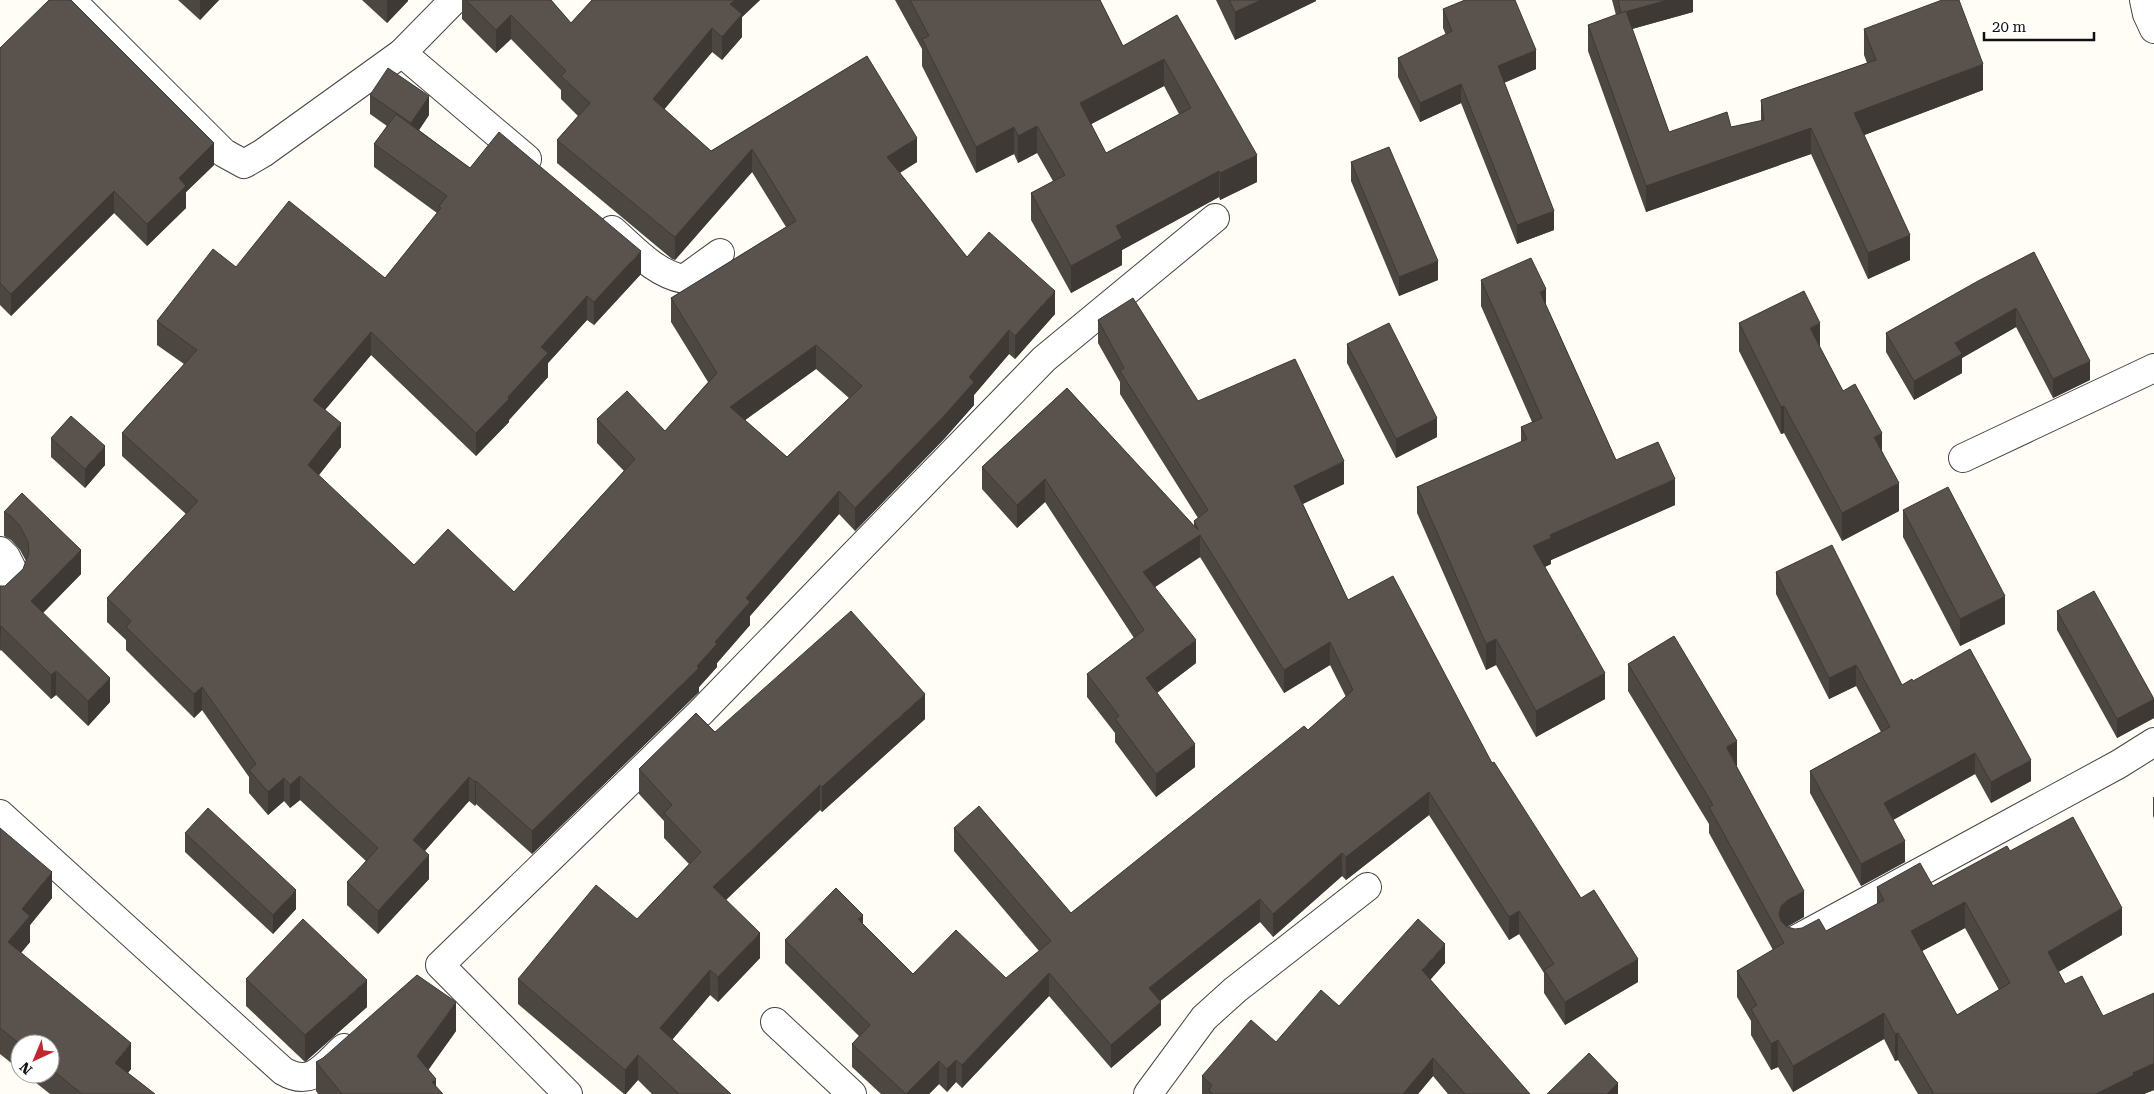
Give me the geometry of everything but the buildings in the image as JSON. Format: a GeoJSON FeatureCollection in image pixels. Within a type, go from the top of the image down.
{"type":"FeatureCollection","features":[{"type":"Feature","properties":{"kind":"street"},"geometry":{"type":"LineString","coordinates":[[71,0],[224,153],[244,164],[263,153],[402,53],[454,0]]}},
{"type":"Feature","properties":{"kind":"street"},"geometry":{"type":"LineString","coordinates":[[2144,0],[2147,14],[2154,29]]}},
{"type":"Feature","properties":{"kind":"street"},"geometry":{"type":"LineString","coordinates":[[402,53],[544,172]]}},
{"type":"Feature","properties":{"kind":"street"},"geometry":{"type":"LineString","coordinates":[[596,216],[664,273],[675,278],[684,279],[720,253]]}},
{"type":"Feature","properties":{"kind":"street"},"geometry":{"type":"LineString","coordinates":[[417,983],[440,966],[702,712],[1044,359],[1215,218]]}},
{"type":"Feature","properties":{"kind":"street"},"geometry":{"type":"LineString","coordinates":[[1963,458],[2154,368]]}},
{"type":"Feature","properties":{"kind":"street"},"geometry":{"type":"LineString","coordinates":[[0,551],[6,557],[14,573],[11,584],[0,595]]}},
{"type":"Feature","properties":{"kind":"street"},"geometry":{"type":"LineString","coordinates":[[1795,940],[2119,764],[2154,742]]}},
{"type":"Feature","properties":{"kind":"street"},"geometry":{"type":"LineString","coordinates":[[0,814],[283,1071],[295,1078],[313,1076],[361,1032]]}},
{"type":"Feature","properties":{"kind":"street"},"geometry":{"type":"LineString","coordinates":[[1148,1094],[1204,1018],[1235,990],[1366,887]]}},
{"type":"Feature","properties":{"kind":"street"},"geometry":{"type":"LineString","coordinates":[[440,966],[568,1094]]}},
{"type":"Feature","properties":{"kind":"street"},"geometry":{"type":"LineString","coordinates":[[776,1022],[852,1094]]}}]}
